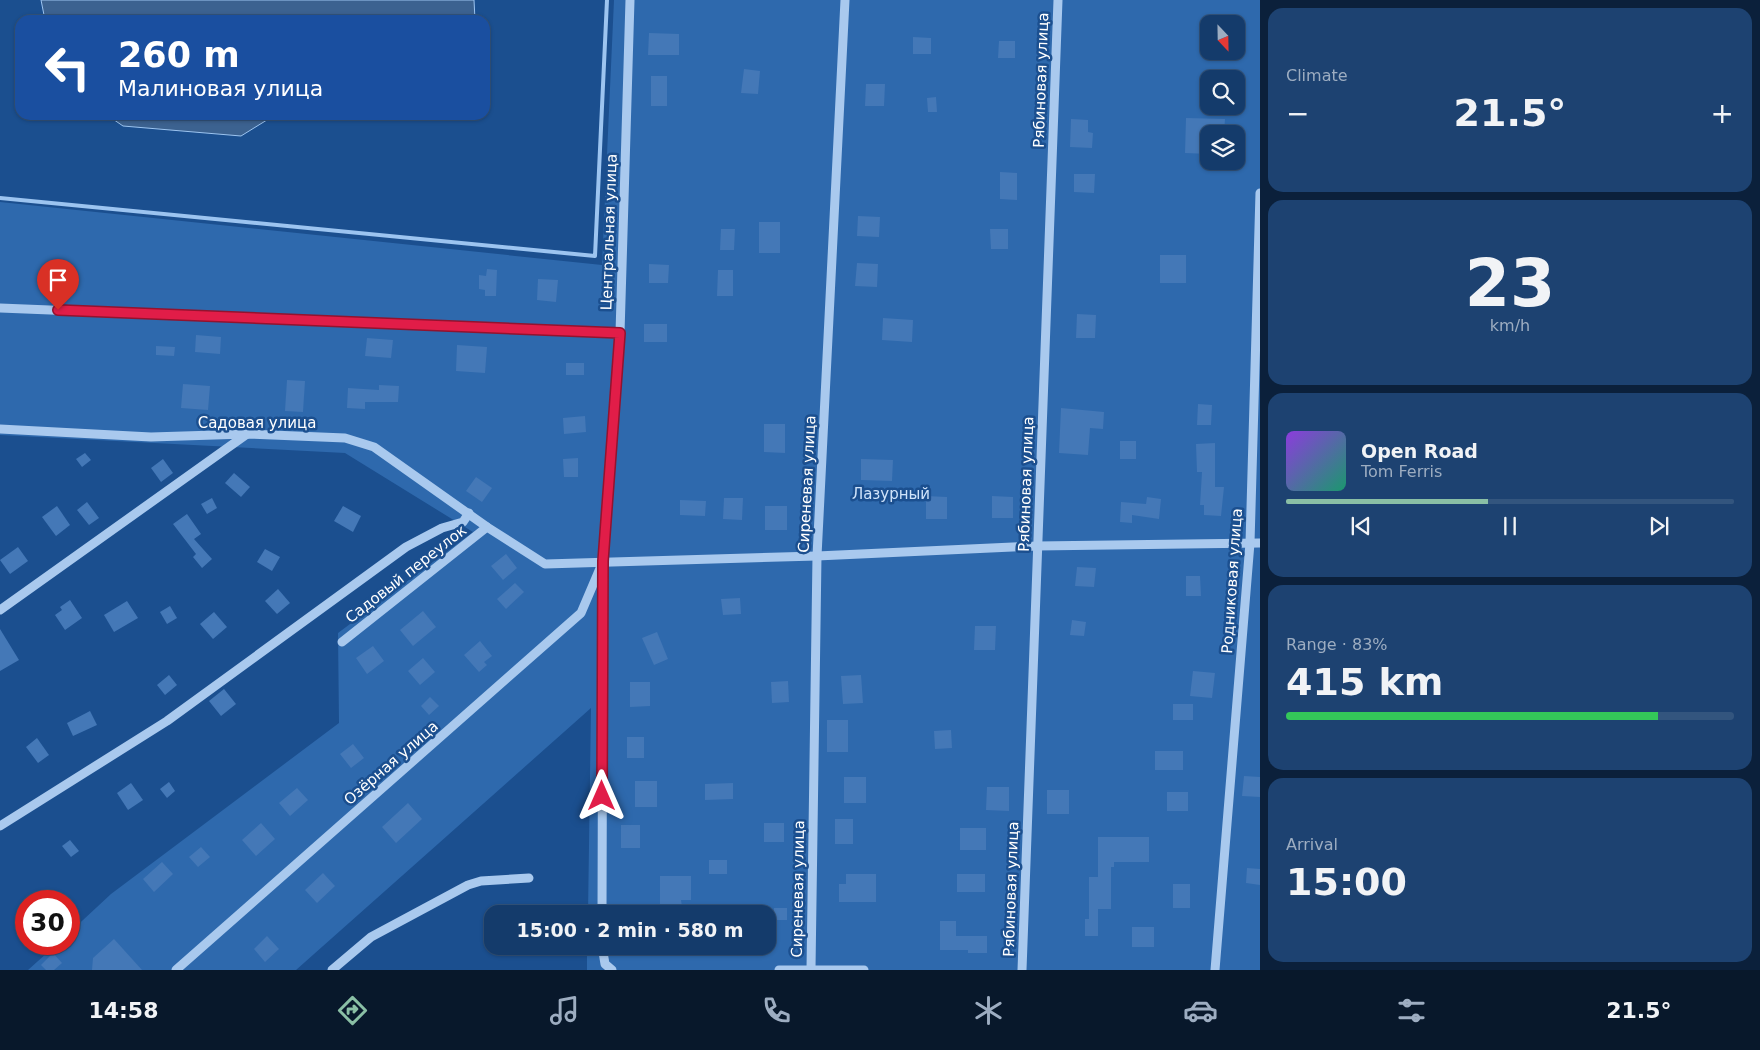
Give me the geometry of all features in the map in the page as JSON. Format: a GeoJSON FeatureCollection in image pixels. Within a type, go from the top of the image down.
{"type":"FeatureCollection","features":[{"type":"Feature","properties":{"kind":"street","name":"Центральная улица"},"geometry":{"type":"LineString","coordinates":[[602,905],[603,561],[620,333],[630,0]]}},
{"type":"Feature","properties":{"kind":"street","name":"Сиреневая улица"},"geometry":{"type":"LineString","coordinates":[[811,970],[817,556],[844,0]]}},
{"type":"Feature","properties":{"kind":"street","name":"Рябиновая улица"},"geometry":{"type":"LineString","coordinates":[[1022,970],[1058,0]]}},
{"type":"Feature","properties":{"kind":"street","name":"Родниковая улица"},"geometry":{"type":"LineString","coordinates":[[1215,970],[1250,543],[1260,193]]}},
{"type":"Feature","properties":{"kind":"street"},"geometry":{"type":"LineString","coordinates":[[0,308],[620,333]]}},
{"type":"Feature","properties":{"kind":"street","name":"Садовая улица"},"geometry":{"type":"LineString","coordinates":[[0,429],[150,437],[247,434],[345,438],[374,447],[487,527],[545,564],[817,556],[1037,546],[1260,543]]}},
{"type":"Feature","properties":{"kind":"street"},"geometry":{"type":"LineString","coordinates":[[0,610],[247,434]]}},
{"type":"Feature","properties":{"kind":"street"},"geometry":{"type":"LineString","coordinates":[[0,826],[167,721],[406,547],[442,528],[463,522],[468,513]]}},
{"type":"Feature","properties":{"kind":"street","name":"Садовый переулок"},"geometry":{"type":"LineString","coordinates":[[342,642],[487,527]]}},
{"type":"Feature","properties":{"kind":"street","name":"Озёрная улица"},"geometry":{"type":"LineString","coordinates":[[176,970],[581,613],[603,561]]}},
{"type":"Feature","properties":{"kind":"street"},"geometry":{"type":"LineString","coordinates":[[332,970],[371,937],[468,886],[481,881],[529,878]]}},
{"type":"Feature","properties":{"kind":"street"},"geometry":{"type":"LineString","coordinates":[[603,955],[605,964],[612,970]]}},
{"type":"Feature","properties":{"kind":"street"},"geometry":{"type":"LineString","coordinates":[[779,970],[864,970]]}},
{"type":"Feature","properties":{"kind":"green space","name":"Лазурный"},"geometry":{"type":"Polygon","coordinates":[[[614,0],[1260,0],[1260,970],[587,970],[587,955],[776,955],[776,905],[588,905],[591,708],[296,970],[28,970],[45,955],[80,955],[80,923],[111,894],[339,723],[338,633],[473,532],[345,453],[0,435],[0,202],[602,265],[614,0]]]}},
{"type":"Feature","properties":{"kind":"shaded area"},"geometry":{"type":"Polygon","coordinates":[[[41,0],[474,0],[475,15],[44,15],[41,0]]]}},
{"type":"Feature","properties":{"kind":"shaded area"},"geometry":{"type":"Polygon","coordinates":[[[114,120],[267,120],[241,136],[123,126],[114,120]]]}},
{"type":"Feature","properties":{"kind":"building"},"geometry":{"type":"Polygon","coordinates":[[[649,33],[679,34],[679,55],[648,55],[649,33]]]}},
{"type":"Feature","properties":{"kind":"building"},"geometry":{"type":"Polygon","coordinates":[[[913,37],[931,38],[931,54],[913,54],[913,37]]]}},
{"type":"Feature","properties":{"kind":"building"},"geometry":{"type":"Polygon","coordinates":[[[999,41],[1015,41],[1015,58],[998,58],[999,41]]]}},
{"type":"Feature","properties":{"kind":"building"},"geometry":{"type":"Polygon","coordinates":[[[744,69],[760,71],[758,94],[741,93],[744,69]]]}},
{"type":"Feature","properties":{"kind":"building"},"geometry":{"type":"Polygon","coordinates":[[[651,76],[667,76],[667,106],[651,106],[651,76]]]}},
{"type":"Feature","properties":{"kind":"building"},"geometry":{"type":"Polygon","coordinates":[[[866,84],[885,84],[884,106],[865,106],[866,84]]]}},
{"type":"Feature","properties":{"kind":"building"},"geometry":{"type":"Polygon","coordinates":[[[936,97],[937,112],[928,112],[927,98],[936,97]]]}},
{"type":"Feature","properties":{"kind":"building"},"geometry":{"type":"Polygon","coordinates":[[[1186,118],[1225,119],[1225,125],[1200,125],[1200,154],[1185,153],[1186,118]]]}},
{"type":"Feature","properties":{"kind":"building"},"geometry":{"type":"Polygon","coordinates":[[[1071,119],[1088,120],[1088,132],[1093,133],[1092,148],[1070,147],[1071,119]]]}},
{"type":"Feature","properties":{"kind":"building"},"geometry":{"type":"Polygon","coordinates":[[[1000,172],[1017,173],[1017,200],[1000,199],[1000,172]]]}},
{"type":"Feature","properties":{"kind":"building"},"geometry":{"type":"Polygon","coordinates":[[[1074,174],[1095,174],[1094,193],[1074,192],[1074,174]]]}},
{"type":"Feature","properties":{"kind":"building"},"geometry":{"type":"Polygon","coordinates":[[[858,216],[880,217],[879,237],[857,236],[858,216]]]}},
{"type":"Feature","properties":{"kind":"building"},"geometry":{"type":"Polygon","coordinates":[[[759,222],[780,222],[780,253],[759,253],[759,222]]]}},
{"type":"Feature","properties":{"kind":"building"},"geometry":{"type":"Polygon","coordinates":[[[721,229],[735,229],[734,250],[720,250],[721,229]]]}},
{"type":"Feature","properties":{"kind":"building"},"geometry":{"type":"Polygon","coordinates":[[[990,229],[1008,229],[1008,249],[991,249],[990,229]]]}},
{"type":"Feature","properties":{"kind":"building"},"geometry":{"type":"Polygon","coordinates":[[[1160,255],[1186,255],[1186,283],[1160,283],[1160,255]]]}},
{"type":"Feature","properties":{"kind":"building"},"geometry":{"type":"Polygon","coordinates":[[[857,263],[878,264],[877,287],[855,286],[857,263]]]}},
{"type":"Feature","properties":{"kind":"building"},"geometry":{"type":"Polygon","coordinates":[[[649,264],[669,265],[668,283],[649,283],[649,264]]]}},
{"type":"Feature","properties":{"kind":"building"},"geometry":{"type":"Polygon","coordinates":[[[487,269],[497,270],[496,296],[485,296],[485,290],[479,289],[479,275],[486,276],[487,269]]]}},
{"type":"Feature","properties":{"kind":"building"},"geometry":{"type":"Polygon","coordinates":[[[718,270],[733,270],[733,296],[717,296],[718,270]]]}},
{"type":"Feature","properties":{"kind":"building"},"geometry":{"type":"Polygon","coordinates":[[[538,279],[558,280],[556,302],[537,300],[538,279]]]}},
{"type":"Feature","properties":{"kind":"building"},"geometry":{"type":"Polygon","coordinates":[[[1077,314],[1096,315],[1095,338],[1076,338],[1077,314]]]}},
{"type":"Feature","properties":{"kind":"building"},"geometry":{"type":"Polygon","coordinates":[[[883,318],[913,320],[912,342],[882,340],[883,318]]]}},
{"type":"Feature","properties":{"kind":"building"},"geometry":{"type":"Polygon","coordinates":[[[644,324],[667,324],[667,342],[644,342],[644,324]]]}},
{"type":"Feature","properties":{"kind":"building"},"geometry":{"type":"Polygon","coordinates":[[[196,335],[221,337],[220,354],[195,352],[196,335]]]}},
{"type":"Feature","properties":{"kind":"building"},"geometry":{"type":"Polygon","coordinates":[[[367,338],[393,340],[391,358],[365,356],[367,338]]]}},
{"type":"Feature","properties":{"kind":"building"},"geometry":{"type":"Polygon","coordinates":[[[457,345],[487,347],[485,373],[456,371],[457,345]]]}},
{"type":"Feature","properties":{"kind":"building"},"geometry":{"type":"Polygon","coordinates":[[[156,346],[175,347],[174,356],[156,355],[156,346]]]}},
{"type":"Feature","properties":{"kind":"building"},"geometry":{"type":"Polygon","coordinates":[[[566,363],[584,363],[584,375],[566,375],[566,363]]]}},
{"type":"Feature","properties":{"kind":"building"},"geometry":{"type":"Polygon","coordinates":[[[287,380],[305,381],[303,412],[285,411],[287,380]]]}},
{"type":"Feature","properties":{"kind":"building"},"geometry":{"type":"Polygon","coordinates":[[[183,384],[210,386],[208,410],[181,408],[183,384]]]}},
{"type":"Feature","properties":{"kind":"building"},"geometry":{"type":"Polygon","coordinates":[[[379,385],[399,386],[398,402],[365,402],[365,409],[347,408],[348,388],[379,390],[379,385]]]}},
{"type":"Feature","properties":{"kind":"building"},"geometry":{"type":"Polygon","coordinates":[[[1198,404],[1212,405],[1211,425],[1197,425],[1198,404]]]}},
{"type":"Feature","properties":{"kind":"building"},"geometry":{"type":"Polygon","coordinates":[[[1061,408],[1104,412],[1103,429],[1090,428],[1088,455],[1059,453],[1061,408]]]}},
{"type":"Feature","properties":{"kind":"building"},"geometry":{"type":"Polygon","coordinates":[[[585,416],[586,432],[564,434],[563,418],[585,416]]]}},
{"type":"Feature","properties":{"kind":"building"},"geometry":{"type":"Polygon","coordinates":[[[764,424],[785,424],[785,453],[764,452],[764,424]]]}},
{"type":"Feature","properties":{"kind":"building"},"geometry":{"type":"Polygon","coordinates":[[[1120,441],[1136,441],[1136,459],[1120,459],[1120,441]]]}},
{"type":"Feature","properties":{"kind":"building"},"geometry":{"type":"Polygon","coordinates":[[[1215,443],[1215,487],[1224,487],[1221,516],[1204,515],[1204,505],[1200,505],[1202,472],[1197,472],[1196,444],[1215,443]]]}},
{"type":"Feature","properties":{"kind":"building"},"geometry":{"type":"Polygon","coordinates":[[[85,453],[91,460],[82,467],[76,459],[85,453]]]}},
{"type":"Feature","properties":{"kind":"building"},"geometry":{"type":"Polygon","coordinates":[[[578,458],[578,477],[564,477],[563,459],[578,458]]]}},
{"type":"Feature","properties":{"kind":"building"},"geometry":{"type":"Polygon","coordinates":[[[163,459],[173,473],[161,482],[151,468],[163,459]]]}},
{"type":"Feature","properties":{"kind":"building"},"geometry":{"type":"Polygon","coordinates":[[[861,459],[893,460],[892,481],[861,480],[861,459]]]}},
{"type":"Feature","properties":{"kind":"building"},"geometry":{"type":"Polygon","coordinates":[[[234,473],[250,487],[241,497],[225,483],[234,473]]]}},
{"type":"Feature","properties":{"kind":"building"},"geometry":{"type":"Polygon","coordinates":[[[476,477],[492,488],[482,502],[466,491],[476,477]]]}},
{"type":"Feature","properties":{"kind":"building"},"geometry":{"type":"Polygon","coordinates":[[[926,496],[947,497],[947,519],[926,519],[926,496]]]}},
{"type":"Feature","properties":{"kind":"building"},"geometry":{"type":"Polygon","coordinates":[[[992,496],[1013,497],[1013,518],[992,518],[992,496]]]}},
{"type":"Feature","properties":{"kind":"building"},"geometry":{"type":"Polygon","coordinates":[[[1147,497],[1161,499],[1159,519],[1132,515],[1132,523],[1120,522],[1121,502],[1146,504],[1147,497]]]}},
{"type":"Feature","properties":{"kind":"building"},"geometry":{"type":"Polygon","coordinates":[[[212,498],[217,508],[207,514],[201,504],[212,498]]]}},
{"type":"Feature","properties":{"kind":"building"},"geometry":{"type":"Polygon","coordinates":[[[724,498],[743,498],[742,520],[723,519],[724,498]]]}},
{"type":"Feature","properties":{"kind":"building"},"geometry":{"type":"Polygon","coordinates":[[[680,500],[706,501],[705,516],[680,515],[680,500]]]}},
{"type":"Feature","properties":{"kind":"building"},"geometry":{"type":"Polygon","coordinates":[[[87,502],[99,518],[89,525],[77,510],[87,502]]]}},
{"type":"Feature","properties":{"kind":"building"},"geometry":{"type":"Polygon","coordinates":[[[57,506],[70,525],[56,536],[42,517],[57,506]]]}},
{"type":"Feature","properties":{"kind":"building"},"geometry":{"type":"Polygon","coordinates":[[[343,506],[361,516],[353,532],[334,521],[343,506]]]}},
{"type":"Feature","properties":{"kind":"building"},"geometry":{"type":"Polygon","coordinates":[[[765,506],[787,506],[787,530],[765,530],[765,506]]]}},
{"type":"Feature","properties":{"kind":"building"},"geometry":{"type":"Polygon","coordinates":[[[187,514],[201,534],[194,539],[212,559],[202,568],[193,557],[196,554],[173,524],[187,514]]]}},
{"type":"Feature","properties":{"kind":"building"},"geometry":{"type":"Polygon","coordinates":[[[18,547],[28,561],[10,574],[0,560],[18,547]]]}},
{"type":"Feature","properties":{"kind":"building"},"geometry":{"type":"Polygon","coordinates":[[[265,549],[280,557],[272,571],[257,562],[265,549]]]}},
{"type":"Feature","properties":{"kind":"building"},"geometry":{"type":"Polygon","coordinates":[[[506,554],[517,568],[503,580],[491,566],[506,554]]]}},
{"type":"Feature","properties":{"kind":"building"},"geometry":{"type":"Polygon","coordinates":[[[1077,567],[1096,568],[1094,587],[1075,586],[1077,567]]]}},
{"type":"Feature","properties":{"kind":"building"},"geometry":{"type":"Polygon","coordinates":[[[1186,576],[1200,576],[1201,596],[1186,596],[1186,576]]]}},
{"type":"Feature","properties":{"kind":"building"},"geometry":{"type":"Polygon","coordinates":[[[515,583],[524,592],[506,609],[497,599],[515,583]]]}},
{"type":"Feature","properties":{"kind":"building"},"geometry":{"type":"Polygon","coordinates":[[[278,589],[290,603],[277,614],[265,601],[278,589]]]}},
{"type":"Feature","properties":{"kind":"building"},"geometry":{"type":"Polygon","coordinates":[[[740,598],[741,614],[723,615],[721,599],[740,598]]]}},
{"type":"Feature","properties":{"kind":"building"},"geometry":{"type":"Polygon","coordinates":[[[70,600],[82,618],[65,630],[55,615],[62,610],[60,607],[70,600]]]}},
{"type":"Feature","properties":{"kind":"building"},"geometry":{"type":"Polygon","coordinates":[[[127,601],[138,618],[114,632],[104,615],[127,601]]]}},
{"type":"Feature","properties":{"kind":"building"},"geometry":{"type":"Polygon","coordinates":[[[170,606],[177,618],[167,624],[160,612],[170,606]]]}},
{"type":"Feature","properties":{"kind":"building"},"geometry":{"type":"Polygon","coordinates":[[[423,611],[436,627],[413,646],[400,630],[423,611]]]}},
{"type":"Feature","properties":{"kind":"building"},"geometry":{"type":"Polygon","coordinates":[[[214,612],[227,627],[213,639],[200,624],[214,612]]]}},
{"type":"Feature","properties":{"kind":"building"},"geometry":{"type":"Polygon","coordinates":[[[1072,620],[1086,622],[1084,636],[1070,635],[1072,620]]]}},
{"type":"Feature","properties":{"kind":"building"},"geometry":{"type":"Polygon","coordinates":[[[975,626],[996,626],[995,650],[974,650],[975,626]]]}},
{"type":"Feature","properties":{"kind":"building"},"geometry":{"type":"Polygon","coordinates":[[[0,629],[19,660],[0,671],[0,629]]]}},
{"type":"Feature","properties":{"kind":"building"},"geometry":{"type":"Polygon","coordinates":[[[657,632],[668,659],[654,665],[642,638],[657,632]]]}},
{"type":"Feature","properties":{"kind":"building"},"geometry":{"type":"Polygon","coordinates":[[[480,641],[492,656],[484,662],[487,665],[479,672],[464,655],[480,641]]]}},
{"type":"Feature","properties":{"kind":"building"},"geometry":{"type":"Polygon","coordinates":[[[373,646],[384,661],[367,674],[356,658],[373,646]]]}},
{"type":"Feature","properties":{"kind":"building"},"geometry":{"type":"Polygon","coordinates":[[[423,658],[435,672],[420,685],[408,671],[423,658]]]}},
{"type":"Feature","properties":{"kind":"building"},"geometry":{"type":"Polygon","coordinates":[[[1193,671],[1215,673],[1212,698],[1190,696],[1193,671]]]}},
{"type":"Feature","properties":{"kind":"building"},"geometry":{"type":"Polygon","coordinates":[[[169,675],[177,685],[165,695],[157,685],[169,675]]]}},
{"type":"Feature","properties":{"kind":"building"},"geometry":{"type":"Polygon","coordinates":[[[861,675],[863,703],[843,704],[841,676],[861,675]]]}},
{"type":"Feature","properties":{"kind":"building"},"geometry":{"type":"Polygon","coordinates":[[[788,681],[789,702],[772,703],[771,682],[788,681]]]}},
{"type":"Feature","properties":{"kind":"building"},"geometry":{"type":"Polygon","coordinates":[[[630,682],[650,682],[650,706],[630,707],[630,682]]]}},
{"type":"Feature","properties":{"kind":"building"},"geometry":{"type":"Polygon","coordinates":[[[224,689],[236,704],[221,716],[209,701],[224,689]]]}},
{"type":"Feature","properties":{"kind":"building"},"geometry":{"type":"Polygon","coordinates":[[[430,697],[439,706],[429,715],[421,706],[430,697]]]}},
{"type":"Feature","properties":{"kind":"building"},"geometry":{"type":"Polygon","coordinates":[[[1173,704],[1193,704],[1193,720],[1173,720],[1173,704]]]}},
{"type":"Feature","properties":{"kind":"building"},"geometry":{"type":"Polygon","coordinates":[[[90,711],[97,725],[73,736],[67,723],[90,711]]]}},
{"type":"Feature","properties":{"kind":"building"},"geometry":{"type":"Polygon","coordinates":[[[827,720],[848,720],[848,752],[827,752],[827,720]]]}},
{"type":"Feature","properties":{"kind":"building"},"geometry":{"type":"Polygon","coordinates":[[[951,730],[952,748],[935,749],[934,731],[951,730]]]}},
{"type":"Feature","properties":{"kind":"building"},"geometry":{"type":"Polygon","coordinates":[[[627,737],[644,737],[644,758],[627,758],[627,737]]]}},
{"type":"Feature","properties":{"kind":"building"},"geometry":{"type":"Polygon","coordinates":[[[37,738],[49,755],[38,763],[26,747],[37,738]]]}},
{"type":"Feature","properties":{"kind":"building"},"geometry":{"type":"Polygon","coordinates":[[[353,744],[364,758],[351,768],[340,754],[353,744]]]}},
{"type":"Feature","properties":{"kind":"building"},"geometry":{"type":"Polygon","coordinates":[[[1155,751],[1183,751],[1183,770],[1155,770],[1155,751]]]}},
{"type":"Feature","properties":{"kind":"building"},"geometry":{"type":"Polygon","coordinates":[[[1244,776],[1260,777],[1260,797],[1242,796],[1244,776]]]}},
{"type":"Feature","properties":{"kind":"building"},"geometry":{"type":"Polygon","coordinates":[[[844,777],[866,777],[866,803],[844,803],[844,777]]]}},
{"type":"Feature","properties":{"kind":"building"},"geometry":{"type":"Polygon","coordinates":[[[635,781],[657,781],[657,807],[635,807],[635,781]]]}},
{"type":"Feature","properties":{"kind":"building"},"geometry":{"type":"Polygon","coordinates":[[[169,782],[175,791],[167,798],[160,789],[169,782]]]}},
{"type":"Feature","properties":{"kind":"building"},"geometry":{"type":"Polygon","coordinates":[[[131,783],[143,800],[128,810],[117,793],[131,783]]]}},
{"type":"Feature","properties":{"kind":"building"},"geometry":{"type":"Polygon","coordinates":[[[733,783],[733,799],[705,800],[705,784],[733,783]]]}},
{"type":"Feature","properties":{"kind":"building"},"geometry":{"type":"Polygon","coordinates":[[[987,787],[1009,787],[1009,811],[986,810],[987,787]]]}},
{"type":"Feature","properties":{"kind":"building"},"geometry":{"type":"Polygon","coordinates":[[[297,788],[308,800],[290,816],[279,803],[297,788]]]}},
{"type":"Feature","properties":{"kind":"building"},"geometry":{"type":"Polygon","coordinates":[[[1047,790],[1069,790],[1069,814],[1047,814],[1047,790]]]}},
{"type":"Feature","properties":{"kind":"building"},"geometry":{"type":"Polygon","coordinates":[[[1167,792],[1188,792],[1188,811],[1167,811],[1167,792]]]}},
{"type":"Feature","properties":{"kind":"building"},"geometry":{"type":"Polygon","coordinates":[[[408,803],[422,819],[396,843],[382,827],[408,803]]]}},
{"type":"Feature","properties":{"kind":"building"},"geometry":{"type":"Polygon","coordinates":[[[835,819],[853,819],[853,844],[835,844],[835,819]]]}},
{"type":"Feature","properties":{"kind":"building"},"geometry":{"type":"Polygon","coordinates":[[[261,823],[275,839],[256,856],[242,840],[261,823]]]}},
{"type":"Feature","properties":{"kind":"building"},"geometry":{"type":"Polygon","coordinates":[[[764,823],[784,823],[784,842],[764,842],[764,823]]]}},
{"type":"Feature","properties":{"kind":"building"},"geometry":{"type":"Polygon","coordinates":[[[621,825],[640,825],[640,848],[621,848],[621,825]]]}},
{"type":"Feature","properties":{"kind":"building"},"geometry":{"type":"Polygon","coordinates":[[[960,828],[986,828],[986,850],[960,850],[960,828]]]}},
{"type":"Feature","properties":{"kind":"building"},"geometry":{"type":"Polygon","coordinates":[[[1098,837],[1149,837],[1149,862],[1114,862],[1114,867],[1111,867],[1111,909],[1098,909],[1098,936],[1085,936],[1085,919],[1089,919],[1089,877],[1098,877],[1098,837]]]}},
{"type":"Feature","properties":{"kind":"building"},"geometry":{"type":"Polygon","coordinates":[[[70,840],[79,851],[71,857],[62,846],[70,840]]]}},
{"type":"Feature","properties":{"kind":"building"},"geometry":{"type":"Polygon","coordinates":[[[201,847],[210,857],[198,867],[189,857],[201,847]]]}},
{"type":"Feature","properties":{"kind":"building"},"geometry":{"type":"Polygon","coordinates":[[[709,860],[727,860],[727,874],[709,874],[709,860]]]}},
{"type":"Feature","properties":{"kind":"building"},"geometry":{"type":"Polygon","coordinates":[[[162,862],[173,874],[154,892],[143,879],[162,862]]]}},
{"type":"Feature","properties":{"kind":"building"},"geometry":{"type":"Polygon","coordinates":[[[1247,868],[1260,869],[1260,885],[1246,883],[1247,868]]]}},
{"type":"Feature","properties":{"kind":"building"},"geometry":{"type":"Polygon","coordinates":[[[323,873],[335,886],[317,903],[305,890],[323,873]]]}},
{"type":"Feature","properties":{"kind":"building"},"geometry":{"type":"Polygon","coordinates":[[[846,874],[876,874],[876,902],[839,902],[839,884],[846,884],[846,874]]]}},
{"type":"Feature","properties":{"kind":"building"},"geometry":{"type":"Polygon","coordinates":[[[957,874],[985,874],[985,892],[957,892],[957,874]]]}},
{"type":"Feature","properties":{"kind":"building"},"geometry":{"type":"Polygon","coordinates":[[[660,876],[691,876],[691,900],[681,900],[682,905],[660,905],[660,876]]]}},
{"type":"Feature","properties":{"kind":"building"},"geometry":{"type":"Polygon","coordinates":[[[1173,884],[1190,884],[1190,908],[1173,908],[1173,884]]]}},
{"type":"Feature","properties":{"kind":"building"},"geometry":{"type":"Polygon","coordinates":[[[776,908],[787,908],[787,920],[776,920],[776,908]]]}},
{"type":"Feature","properties":{"kind":"building"},"geometry":{"type":"Polygon","coordinates":[[[940,921],[956,921],[956,936],[987,936],[987,953],[968,953],[968,950],[940,950],[940,921]]]}},
{"type":"Feature","properties":{"kind":"building"},"geometry":{"type":"Polygon","coordinates":[[[1132,927],[1154,927],[1154,947],[1132,947],[1132,927]]]}},
{"type":"Feature","properties":{"kind":"building"},"geometry":{"type":"Polygon","coordinates":[[[267,936],[279,949],[265,962],[254,949],[267,936]]]}},
{"type":"Feature","properties":{"kind":"building"},"geometry":{"type":"Polygon","coordinates":[[[114,939],[142,970],[92,970],[93,958],[114,939]]]}},
{"type":"Feature","properties":{"kind":"building"},"geometry":{"type":"Polygon","coordinates":[[[51,955],[55,955],[62,963],[54,970],[46,970],[41,965],[51,955]]]}},
{"type":"Feature","properties":{"kind":"waterway"},"geometry":{"type":"LineString","coordinates":[[0,198],[595,256],[607,0]]}},
{"type":"Feature","properties":{"kind":"route"},"geometry":{"type":"LineString","coordinates":[[58,310],[620,333],[603,561],[602,796]]}}]}
